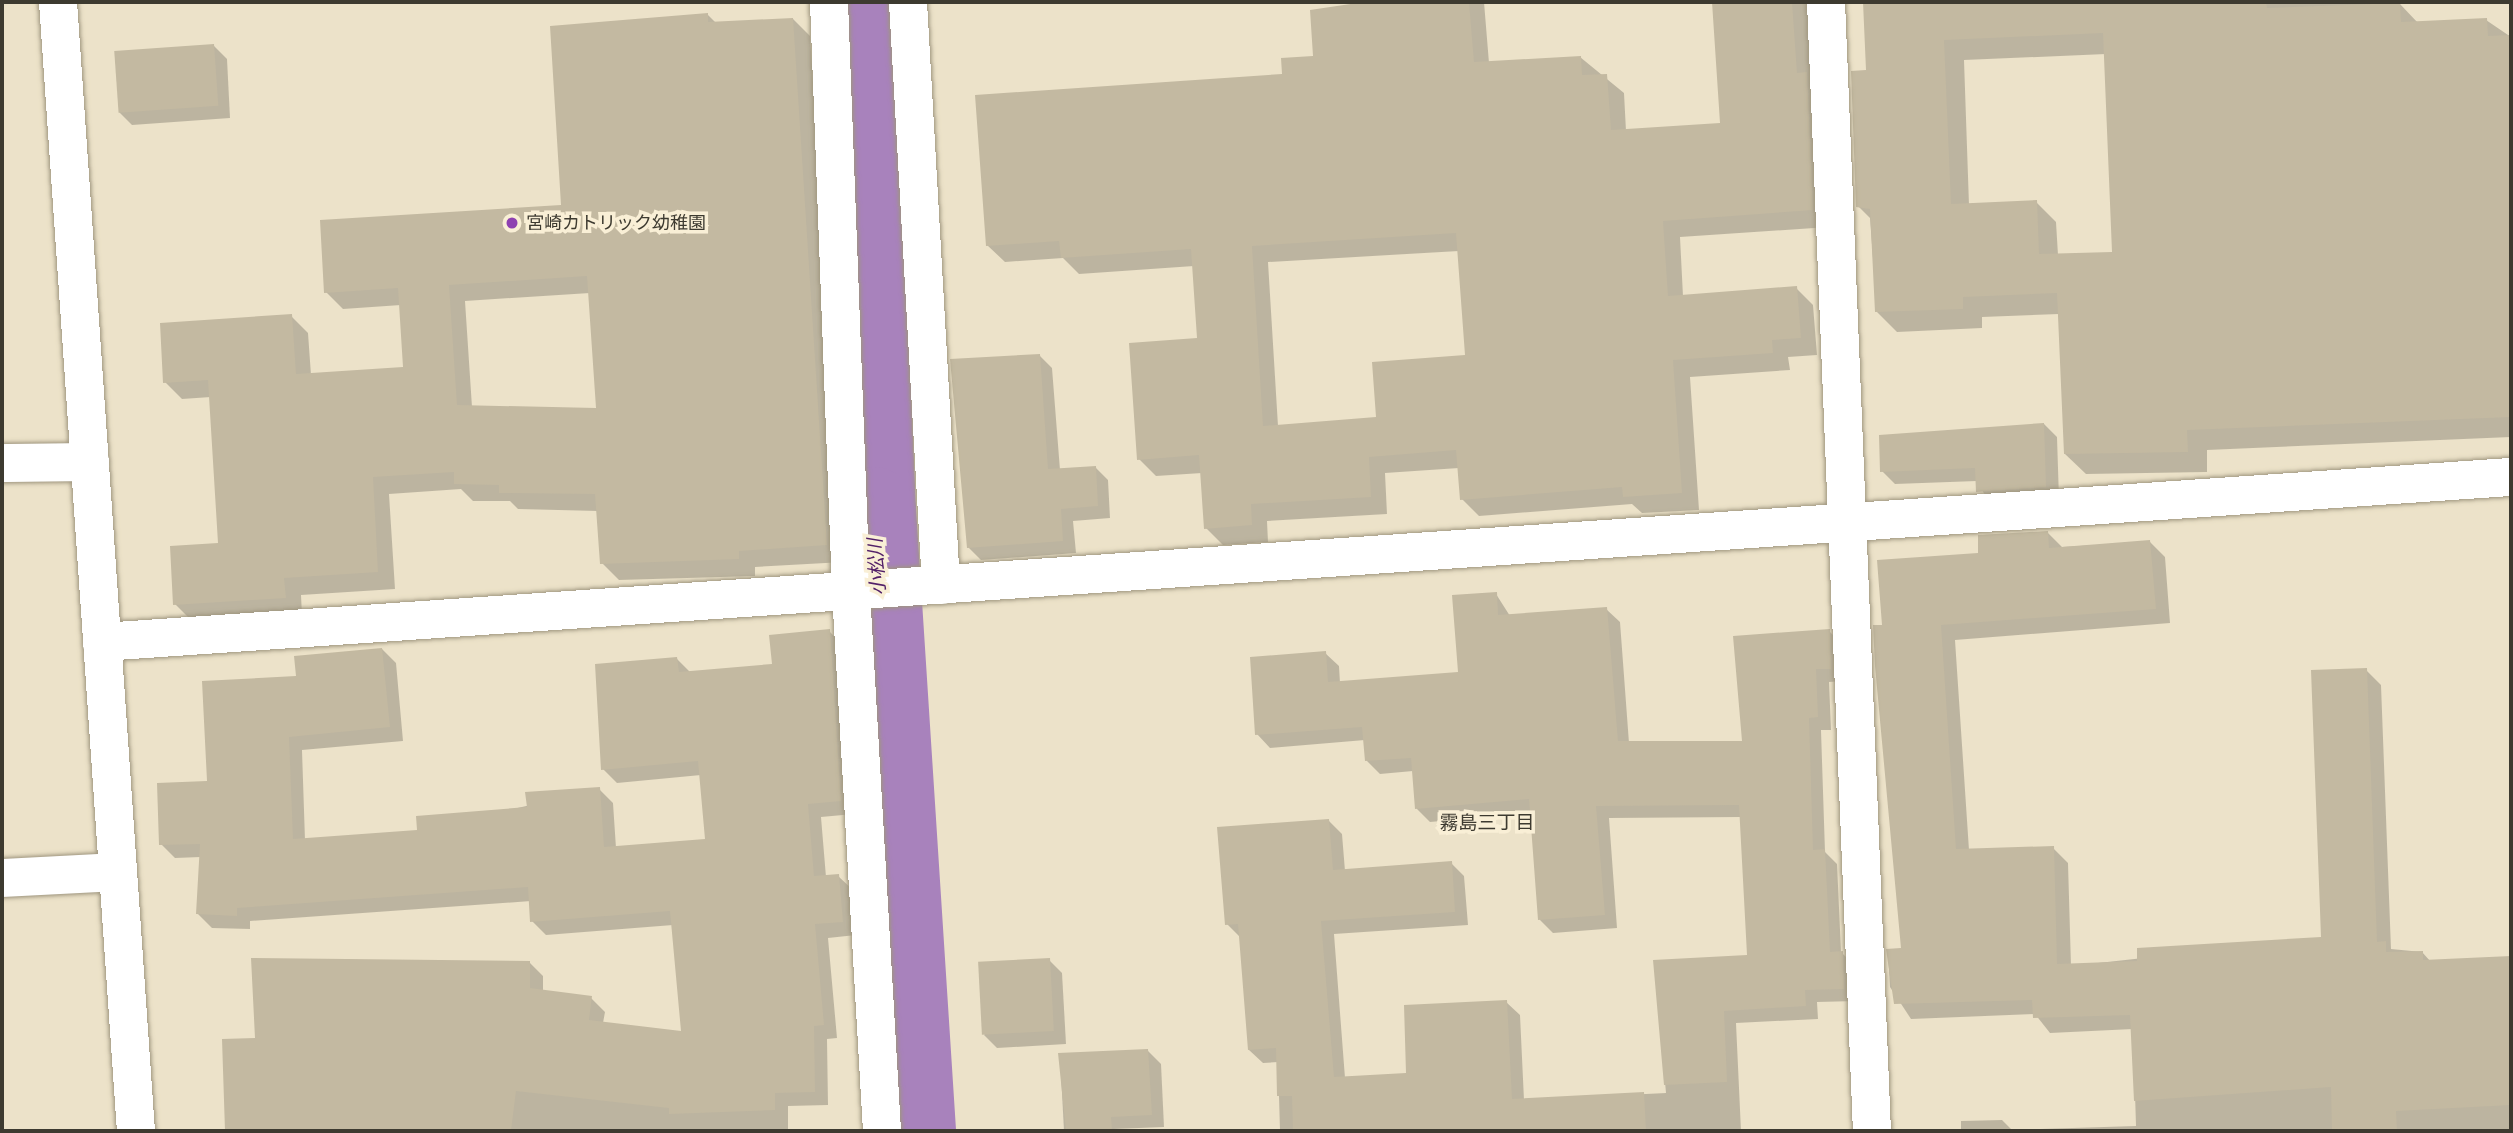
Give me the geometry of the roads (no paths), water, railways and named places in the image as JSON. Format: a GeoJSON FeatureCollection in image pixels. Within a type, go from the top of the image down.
{"type":"FeatureCollection","features":[{"type":"Feature","properties":{"kind":"street"},"geometry":{"type":"LineString","coordinates":[[58,2],[136,1131]]}},
{"type":"Feature","properties":{"kind":"street"},"geometry":{"type":"LineString","coordinates":[[830,2],[851,592],[882,1131]]}},
{"type":"Feature","properties":{"kind":"street"},"geometry":{"type":"LineString","coordinates":[[908,2],[941,584]]}},
{"type":"Feature","properties":{"kind":"street"},"geometry":{"type":"LineString","coordinates":[[1826,2],[1872,1131]]}},
{"type":"Feature","properties":{"kind":"street"},"geometry":{"type":"LineString","coordinates":[[2,463],[90,461]]}},
{"type":"Feature","properties":{"kind":"street"},"geometry":{"type":"LineString","coordinates":[[102,642],[941,584],[1848,526],[2511,477]]}},
{"type":"Feature","properties":{"kind":"street"},"geometry":{"type":"LineString","coordinates":[[2,877],[118,872]]}},
{"type":"Feature","properties":{"kind":"waterway","name":"小松川"},"geometry":{"type":"LineString","coordinates":[[853,2],[874,509],[914,1131]]}},
{"type":"Feature","properties":{"kind":"place","name":"宮崎カトリック幼稚園"},"geometry":{"type":"Point","coordinates":[512,223]}},
{"type":"Feature","properties":{"kind":"district","name":"霧島三丁目"},"geometry":{"type":"Point","coordinates":[1487,823]}}]}
